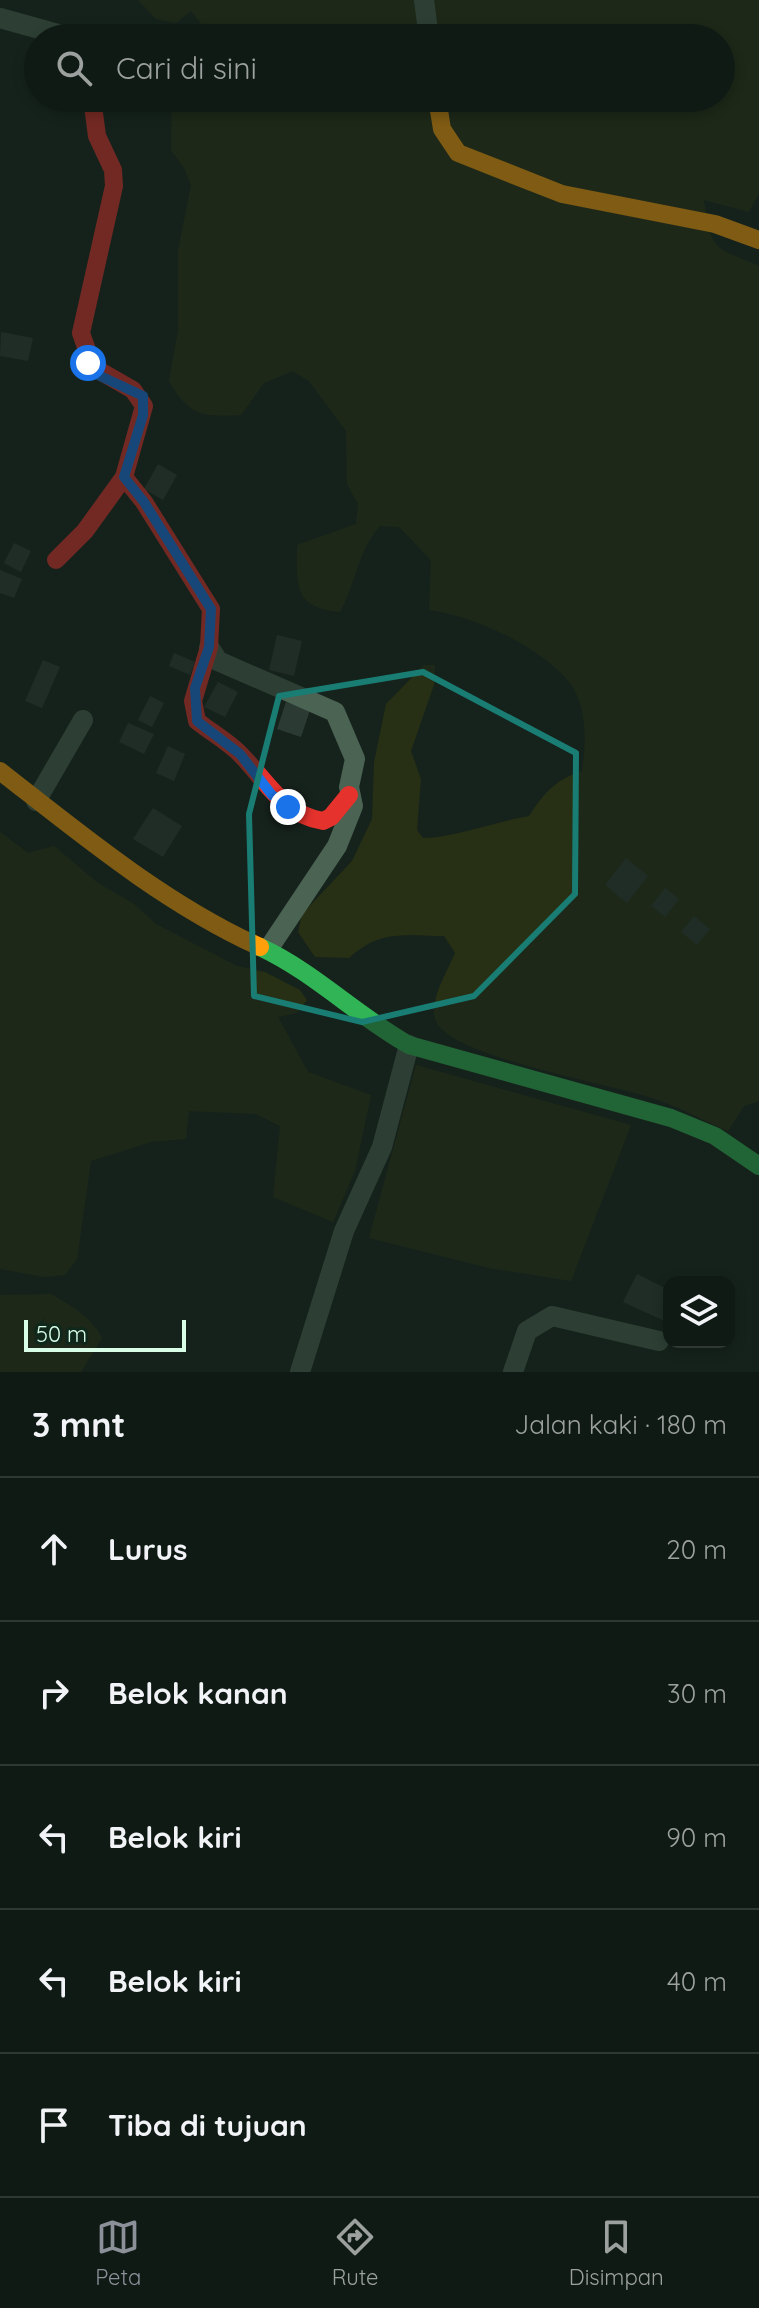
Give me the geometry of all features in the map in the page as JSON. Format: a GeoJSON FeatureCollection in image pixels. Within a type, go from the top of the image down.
{"type":"FeatureCollection","features":[{"type":"Feature","properties":{"kind":"street"},"geometry":{"type":"LineString","coordinates":[[424,0],[427,24]]}},
{"type":"Feature","properties":{"kind":"street"},"geometry":{"type":"LineString","coordinates":[[0,18],[24,25]]}},
{"type":"Feature","properties":{"kind":"street"},"geometry":{"type":"LineString","coordinates":[[56,560],[85,531],[124,477],[143,415],[143,396],[96,374],[82,349],[81,333],[114,186],[113,170],[97,136],[94,112]]}},
{"type":"Feature","properties":{"kind":"street"},"geometry":{"type":"LineString","coordinates":[[439,112],[442,129],[458,153],[562,194],[715,224],[759,240]]}},
{"type":"Feature","properties":{"kind":"street"},"geometry":{"type":"LineString","coordinates":[[124,477],[208,603],[212,624],[209,647],[195,688],[197,721],[240,754],[272,795],[288,807],[323,821],[331,817],[349,795]]}},
{"type":"Feature","properties":{"kind":"street"},"geometry":{"type":"LineString","coordinates":[[209,647],[218,661],[324,706],[340,716],[355,759],[349,795],[353,806],[337,846],[269,948]]}},
{"type":"Feature","properties":{"kind":"street"},"geometry":{"type":"LineString","coordinates":[[36,801],[83,720]]}},
{"type":"Feature","properties":{"kind":"street"},"geometry":{"type":"LineString","coordinates":[[0,771],[119,863],[231,934],[269,948],[375,1026],[409,1045],[671,1118],[715,1136],[759,1166]]}},
{"type":"Feature","properties":{"kind":"street"},"geometry":{"type":"LineString","coordinates":[[300,1372],[344,1231],[382,1147],[409,1045]]}},
{"type":"Feature","properties":{"kind":"street"},"geometry":{"type":"LineString","coordinates":[[513,1372],[527,1331],[552,1316],[659,1341]]}},
{"type":"Feature","properties":{"kind":"highlighted area"},"geometry":{"type":"Polygon","coordinates":[[[423,672],[576,753],[575,894],[474,996],[362,1022],[254,996],[249,814],[279,696],[423,672]]]}},
{"type":"Feature","properties":{"kind":"green space"},"geometry":{"type":"Polygon","coordinates":[[[138,0],[759,0],[759,193],[749,212],[704,200],[709,229],[717,245],[759,266],[759,1101],[744,1106],[728,1131],[659,1100],[501,1058],[450,1035],[434,1016],[439,988],[455,953],[444,936],[394,936],[372,942],[349,958],[315,957],[298,932],[302,914],[352,861],[372,819],[374,762],[386,704],[424,665],[435,665],[434,685],[411,751],[421,779],[417,830],[423,838],[529,816],[551,788],[582,771],[583,713],[569,682],[541,656],[485,626],[429,610],[431,560],[399,527],[380,526],[372,536],[340,612],[313,605],[306,599],[298,583],[297,545],[356,524],[358,504],[347,484],[346,431],[309,381],[293,371],[264,383],[241,415],[228,416],[206,414],[190,408],[169,381],[178,331],[178,251],[191,185],[171,150],[172,112],[735,112],[735,24],[201,24],[191,11],[176,23],[156,19],[138,0]]]}},
{"type":"Feature","properties":{"kind":"green space"},"geometry":{"type":"Polygon","coordinates":[[[0,832],[28,853],[54,846],[98,883],[134,904],[156,924],[237,966],[265,972],[300,990],[307,1000],[297,1013],[278,1017],[308,1072],[371,1095],[355,1171],[333,1222],[273,1197],[280,1126],[256,1114],[189,1111],[186,1139],[151,1142],[91,1161],[77,1259],[65,1275],[45,1277],[0,1269],[0,832]]]}},
{"type":"Feature","properties":{"kind":"green space"},"geometry":{"type":"Polygon","coordinates":[[[416,1065],[631,1125],[571,1281],[489,1268],[369,1238],[416,1065]]]}},
{"type":"Feature","properties":{"kind":"green space"},"geometry":{"type":"Polygon","coordinates":[[[51,1294],[87,1318],[102,1338],[81,1372],[0,1372],[0,1295],[51,1294]]]}},
{"type":"Feature","properties":{"kind":"building"},"geometry":{"type":"Polygon","coordinates":[[[1,332],[33,338],[28,361],[0,356],[1,332]]]}},
{"type":"Feature","properties":{"kind":"building"},"geometry":{"type":"Polygon","coordinates":[[[158,464],[177,475],[163,500],[144,489],[158,464]]]}},
{"type":"Feature","properties":{"kind":"building"},"geometry":{"type":"Polygon","coordinates":[[[14,543],[31,551],[21,572],[4,563],[14,543]]]}},
{"type":"Feature","properties":{"kind":"building"},"geometry":{"type":"Polygon","coordinates":[[[0,570],[22,579],[14,598],[0,593],[0,570]]]}},
{"type":"Feature","properties":{"kind":"building"},"geometry":{"type":"Polygon","coordinates":[[[277,635],[302,641],[294,676],[269,670],[277,635]]]}},
{"type":"Feature","properties":{"kind":"building"},"geometry":{"type":"Polygon","coordinates":[[[174,653],[195,662],[190,675],[169,666],[174,653]]]}},
{"type":"Feature","properties":{"kind":"building"},"geometry":{"type":"Polygon","coordinates":[[[43,660],[60,667],[42,708],[25,701],[43,660]]]}},
{"type":"Feature","properties":{"kind":"building"},"geometry":{"type":"Polygon","coordinates":[[[218,682],[238,692],[225,717],[204,707],[218,682]]]}},
{"type":"Feature","properties":{"kind":"building"},"geometry":{"type":"Polygon","coordinates":[[[150,696],[164,703],[152,727],[138,720],[150,696]]]}},
{"type":"Feature","properties":{"kind":"building"},"geometry":{"type":"Polygon","coordinates":[[[286,702],[310,710],[301,737],[277,729],[286,702]]]}},
{"type":"Feature","properties":{"kind":"building"},"geometry":{"type":"Polygon","coordinates":[[[128,723],[154,734],[144,754],[119,742],[128,723]]]}},
{"type":"Feature","properties":{"kind":"building"},"geometry":{"type":"Polygon","coordinates":[[[168,746],[185,754],[174,781],[156,773],[168,746]]]}},
{"type":"Feature","properties":{"kind":"building"},"geometry":{"type":"Polygon","coordinates":[[[153,808],[182,826],[163,857],[133,839],[153,808]]]}},
{"type":"Feature","properties":{"kind":"building"},"geometry":{"type":"Polygon","coordinates":[[[626,858],[648,876],[627,903],[605,885],[626,858]]]}},
{"type":"Feature","properties":{"kind":"building"},"geometry":{"type":"Polygon","coordinates":[[[665,888],[679,899],[665,917],[651,906],[665,888]]]}},
{"type":"Feature","properties":{"kind":"building"},"geometry":{"type":"Polygon","coordinates":[[[694,916],[710,929],[697,945],[681,932],[694,916]]]}},
{"type":"Feature","properties":{"kind":"building"},"geometry":{"type":"Polygon","coordinates":[[[637,1274],[663,1287],[663,1320],[623,1302],[637,1274]]]}},
{"type":"Feature","properties":{"kind":"traffic: fast"},"geometry":{"type":"LineString","coordinates":[[260,947],[299,969],[409,1045],[671,1118],[715,1136],[759,1166]]}},
{"type":"Feature","properties":{"kind":"traffic: slow"},"geometry":{"type":"LineString","coordinates":[[439,112],[442,129],[458,153],[562,194],[715,224],[759,240]]}},
{"type":"Feature","properties":{"kind":"traffic: slow"},"geometry":{"type":"LineString","coordinates":[[0,771],[158,889],[225,930],[260,947]]}},
{"type":"Feature","properties":{"kind":"traffic: jam"},"geometry":{"type":"LineString","coordinates":[[56,560],[85,531],[124,477],[144,406],[133,390],[93,367],[81,333],[114,186],[113,170],[97,136],[94,112]]}},
{"type":"Feature","properties":{"kind":"traffic: jam"},"geometry":{"type":"LineString","coordinates":[[124,477],[144,502],[211,609],[209,647],[193,701],[197,721],[237,751],[277,796],[297,812],[323,821],[331,817],[349,795]]}},
{"type":"Feature","properties":{"kind":"route"},"geometry":{"type":"LineString","coordinates":[[88,363],[96,374],[143,396],[143,415],[124,477],[144,502],[190,580],[211,609],[209,647],[195,688],[193,713],[197,721],[213,735],[240,754],[272,795],[288,807]]}}]}
